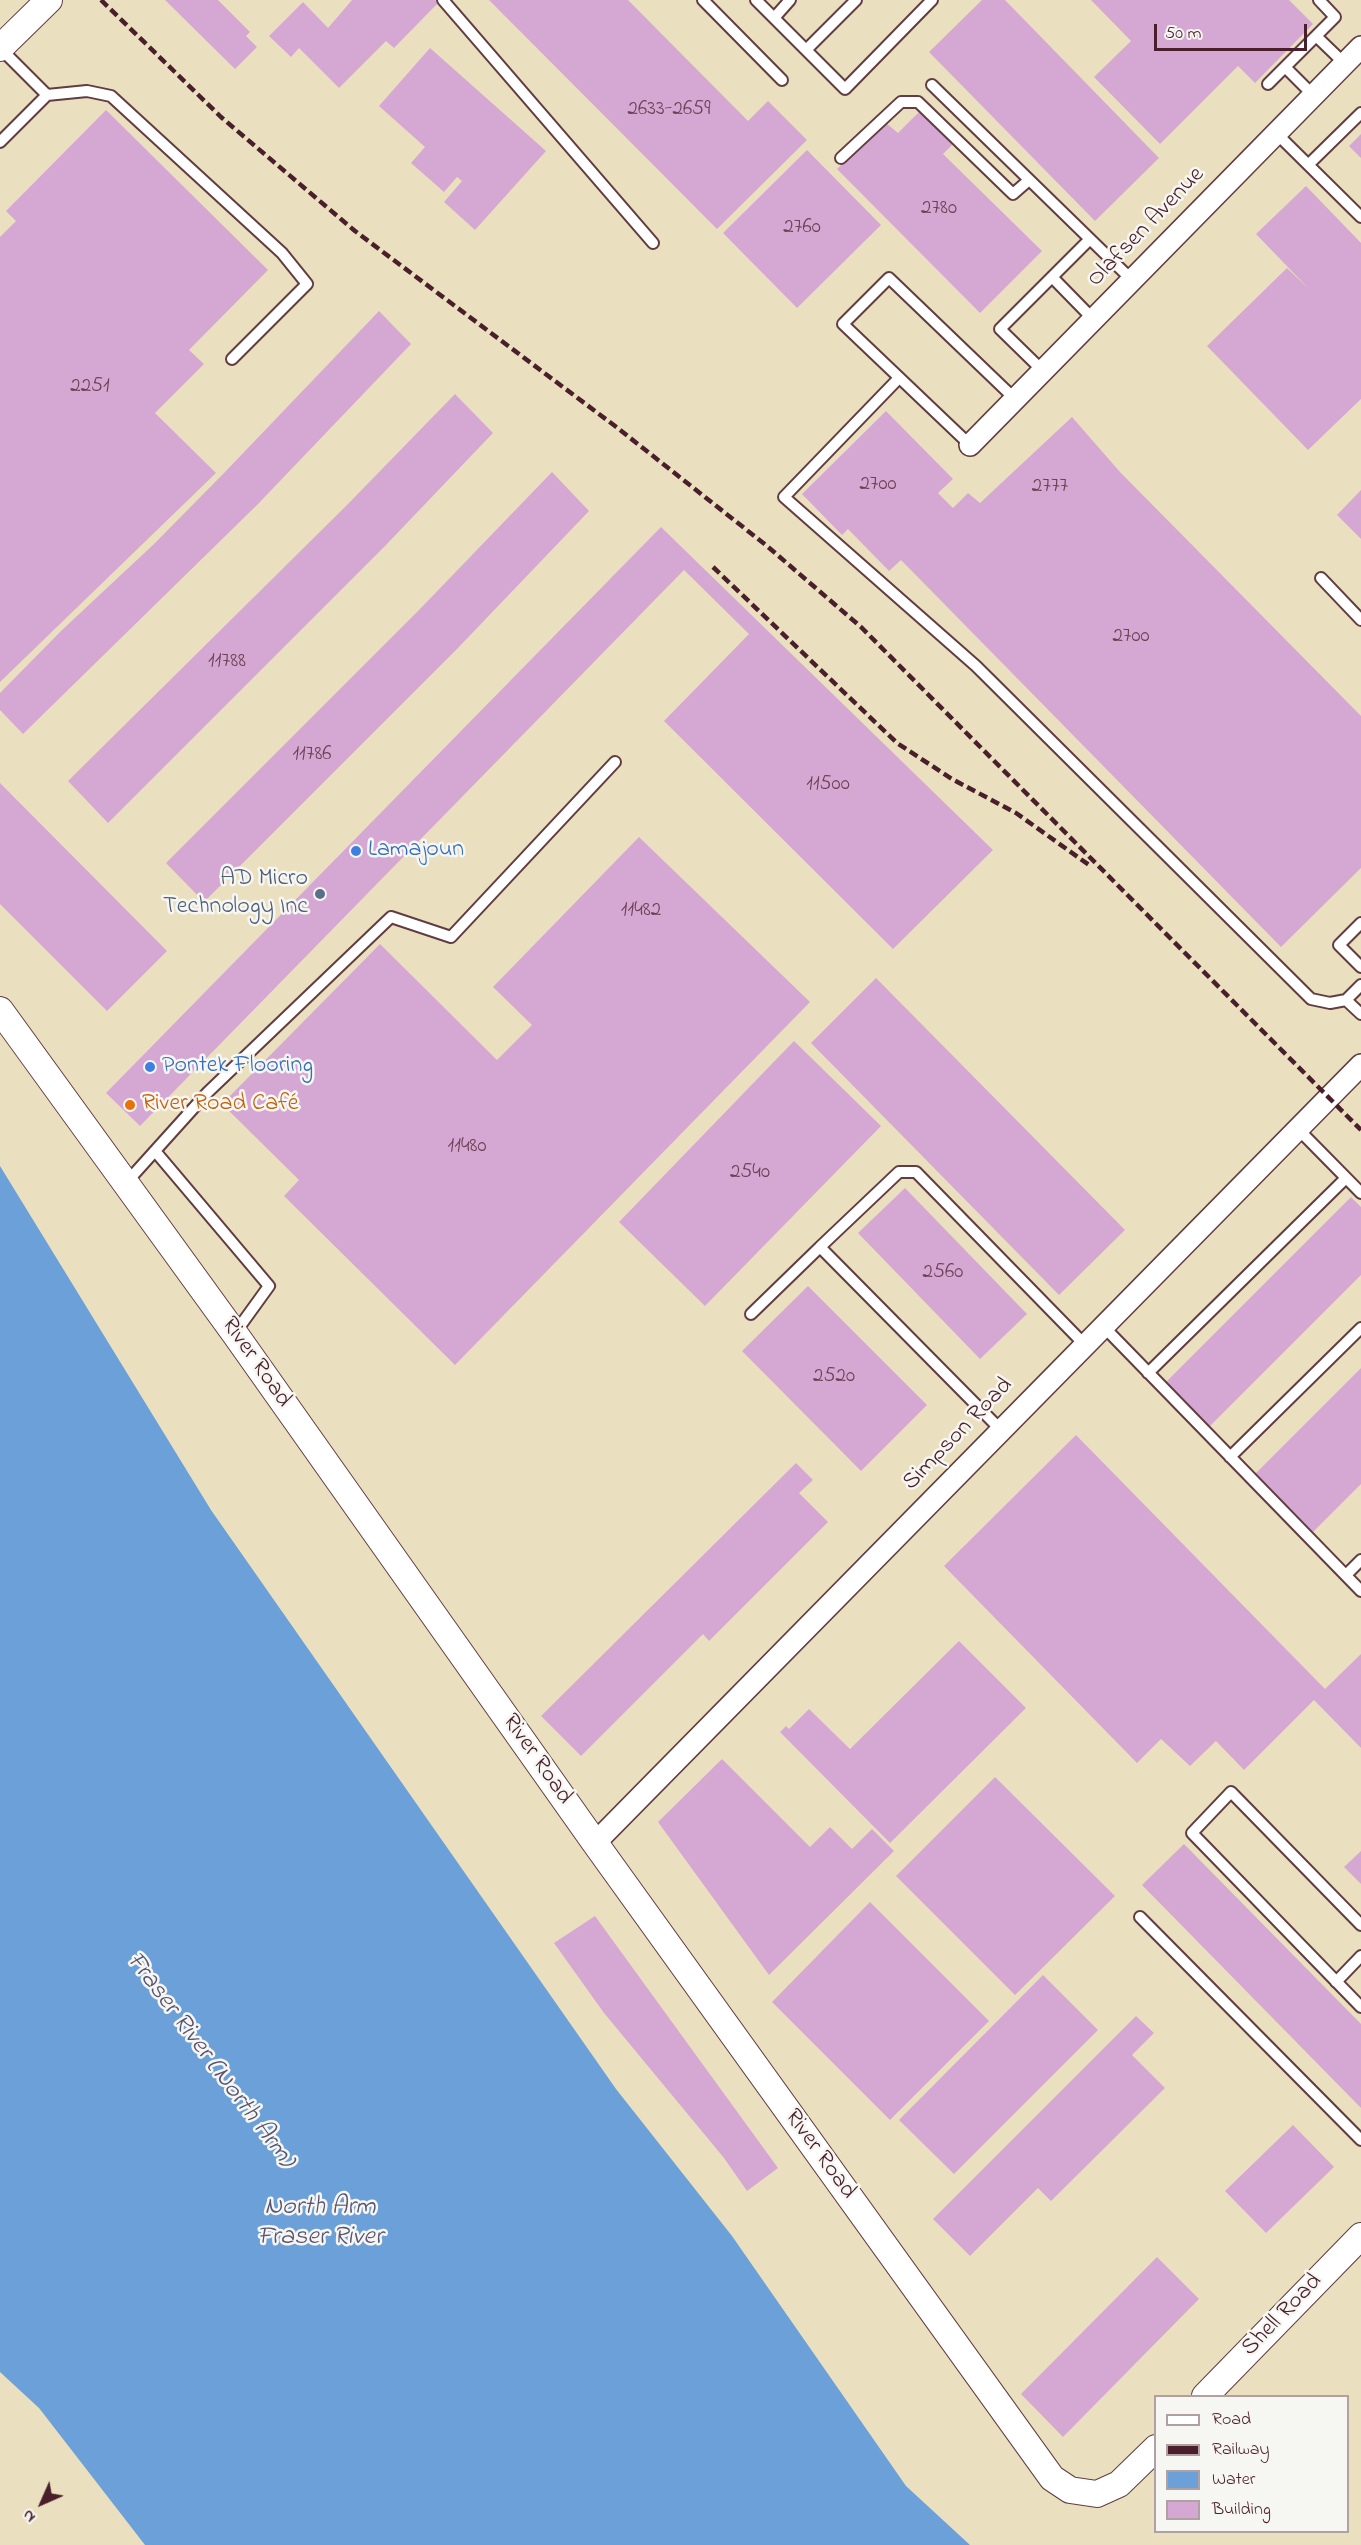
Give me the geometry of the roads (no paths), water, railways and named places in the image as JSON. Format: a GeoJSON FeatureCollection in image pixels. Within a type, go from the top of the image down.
{"type":"FeatureCollection","features":[{"type":"Feature","properties":{"kind":"street"},"geometry":{"type":"LineString","coordinates":[[0,48],[49,0]]}},
{"type":"Feature","properties":{"kind":"street","name":"Olafsen Avenue"},"geometry":{"type":"LineString","coordinates":[[970,445],[1361,46]]}},
{"type":"Feature","properties":{"kind":"street","name":"River Road"},"geometry":{"type":"LineString","coordinates":[[0,1010],[235,1334],[596,1843],[1052,2478],[1070,2490],[1097,2494],[1119,2484],[1154,2449]]}},
{"type":"Feature","properties":{"kind":"street","name":"Simpson Road"},"geometry":{"type":"LineString","coordinates":[[596,1843],[1084,1344],[1361,1065]]}},
{"type":"Feature","properties":{"kind":"street","name":"Shell Road"},"geometry":{"type":"LineString","coordinates":[[1207,2395],[1361,2236]]}},
{"type":"Feature","properties":{"kind":"lane"},"geometry":{"type":"LineString","coordinates":[[443,0],[653,243]]}},
{"type":"Feature","properties":{"kind":"lane"},"geometry":{"type":"LineString","coordinates":[[703,0],[782,80]]}},
{"type":"Feature","properties":{"kind":"lane"},"geometry":{"type":"LineString","coordinates":[[756,0],[845,89],[932,0]]}},
{"type":"Feature","properties":{"kind":"lane"},"geometry":{"type":"LineString","coordinates":[[774,18],[790,0]]}},
{"type":"Feature","properties":{"kind":"lane"},"geometry":{"type":"LineString","coordinates":[[806,50],[856,0]]}},
{"type":"Feature","properties":{"kind":"lane"},"geometry":{"type":"LineString","coordinates":[[1268,84],[1335,17],[1319,0]]}},
{"type":"Feature","properties":{"kind":"lane"},"geometry":{"type":"LineString","coordinates":[[1316,36],[1344,63]]}},
{"type":"Feature","properties":{"kind":"lane"},"geometry":{"type":"LineString","coordinates":[[0,48],[47,96]]}},
{"type":"Feature","properties":{"kind":"lane"},"geometry":{"type":"LineString","coordinates":[[1285,67],[1313,95]]}},
{"type":"Feature","properties":{"kind":"lane"},"geometry":{"type":"LineString","coordinates":[[932,85],[1132,280]]}},
{"type":"Feature","properties":{"kind":"lane"},"geometry":{"type":"LineString","coordinates":[[0,142],[47,96],[87,91],[111,96],[282,254],[307,284],[232,359]]}},
{"type":"Feature","properties":{"kind":"lane"},"geometry":{"type":"LineString","coordinates":[[841,158],[901,102],[918,102],[1013,194],[1029,180]]}},
{"type":"Feature","properties":{"kind":"lane"},"geometry":{"type":"LineString","coordinates":[[1309,164],[1361,113]]}},
{"type":"Feature","properties":{"kind":"lane"},"geometry":{"type":"LineString","coordinates":[[1276,133],[1361,218]]}},
{"type":"Feature","properties":{"kind":"lane"},"geometry":{"type":"LineString","coordinates":[[1043,371],[1000,329],[1090,239]]}},
{"type":"Feature","properties":{"kind":"lane"},"geometry":{"type":"LineString","coordinates":[[1052,277],[1093,319]]}},
{"type":"Feature","properties":{"kind":"lane"},"geometry":{"type":"LineString","coordinates":[[970,445],[843,324],[889,278],[1015,399]]}},
{"type":"Feature","properties":{"kind":"lane"},"geometry":{"type":"LineString","coordinates":[[899,378],[784,497],[976,666],[1311,999],[1330,1004],[1346,1000],[1361,985]]}},
{"type":"Feature","properties":{"kind":"lane"},"geometry":{"type":"LineString","coordinates":[[1321,578],[1361,620]]}},
{"type":"Feature","properties":{"kind":"lane"},"geometry":{"type":"LineString","coordinates":[[126,1184],[208,1092],[391,917],[451,937],[615,762]]}},
{"type":"Feature","properties":{"kind":"lane"},"geometry":{"type":"LineString","coordinates":[[1361,923],[1339,945],[1361,967]]}},
{"type":"Feature","properties":{"kind":"lane"},"geometry":{"type":"LineString","coordinates":[[1346,1000],[1361,1014]]}},
{"type":"Feature","properties":{"kind":"lane"},"geometry":{"type":"LineString","coordinates":[[1298,1129],[1361,1193]]}},
{"type":"Feature","properties":{"kind":"lane"},"geometry":{"type":"LineString","coordinates":[[155,1151],[269,1286],[235,1334]]}},
{"type":"Feature","properties":{"kind":"lane"},"geometry":{"type":"LineString","coordinates":[[751,1314],[899,1172],[916,1172],[1084,1344]]}},
{"type":"Feature","properties":{"kind":"lane"},"geometry":{"type":"LineString","coordinates":[[1149,1373],[1346,1178]]}},
{"type":"Feature","properties":{"kind":"lane"},"geometry":{"type":"LineString","coordinates":[[820,1247],[1000,1430]]}},
{"type":"Feature","properties":{"kind":"lane"},"geometry":{"type":"LineString","coordinates":[[1103,1326],[1361,1591]]}},
{"type":"Feature","properties":{"kind":"lane"},"geometry":{"type":"LineString","coordinates":[[1230,1457],[1361,1328]]}},
{"type":"Feature","properties":{"kind":"lane"},"geometry":{"type":"LineString","coordinates":[[1346,1575],[1361,1560]]}},
{"type":"Feature","properties":{"kind":"lane"},"geometry":{"type":"LineString","coordinates":[[1361,1925],[1231,1792],[1192,1833],[1361,2007]]}},
{"type":"Feature","properties":{"kind":"lane"},"geometry":{"type":"LineString","coordinates":[[1140,1917],[1361,2140]]}},
{"type":"Feature","properties":{"kind":"lane"},"geometry":{"type":"LineString","coordinates":[[1336,1982],[1361,1956]]}},
{"type":"Feature","properties":{"kind":"water","name":"North Arm Fraser River"},"geometry":{"type":"Polygon","coordinates":[[[0,1166],[211,1510],[616,2089],[732,2236],[906,2486],[970,2545],[145,2545],[39,2408],[0,2372],[0,1166]]]}},
{"type":"Feature","properties":{"kind":"railway"},"geometry":{"type":"LineString","coordinates":[[101,0],[221,117],[355,231],[615,426],[767,546],[861,627],[1361,1130]]}},
{"type":"Feature","properties":{"kind":"railway"},"geometry":{"type":"LineString","coordinates":[[713,567],[897,743],[952,779],[1016,813],[1089,865]]}},
{"type":"Feature","properties":{"kind":"place","name":"Lamajoun"},"geometry":{"type":"Point","coordinates":[356,851]}},
{"type":"Feature","properties":{"kind":"place","name":"AD Micro Technology Inc"},"geometry":{"type":"Point","coordinates":[320,894]}},
{"type":"Feature","properties":{"kind":"place","name":"Pontek Flooring"},"geometry":{"type":"Point","coordinates":[150,1067]}},
{"type":"Feature","properties":{"kind":"place","name":"River Road Café"},"geometry":{"type":"Point","coordinates":[130,1105]}},
{"type":"Feature","properties":{"kind":"water label","name":"Fraser River (North Arm)"},"geometry":{"type":"Point","coordinates":[209,2061]}}]}
